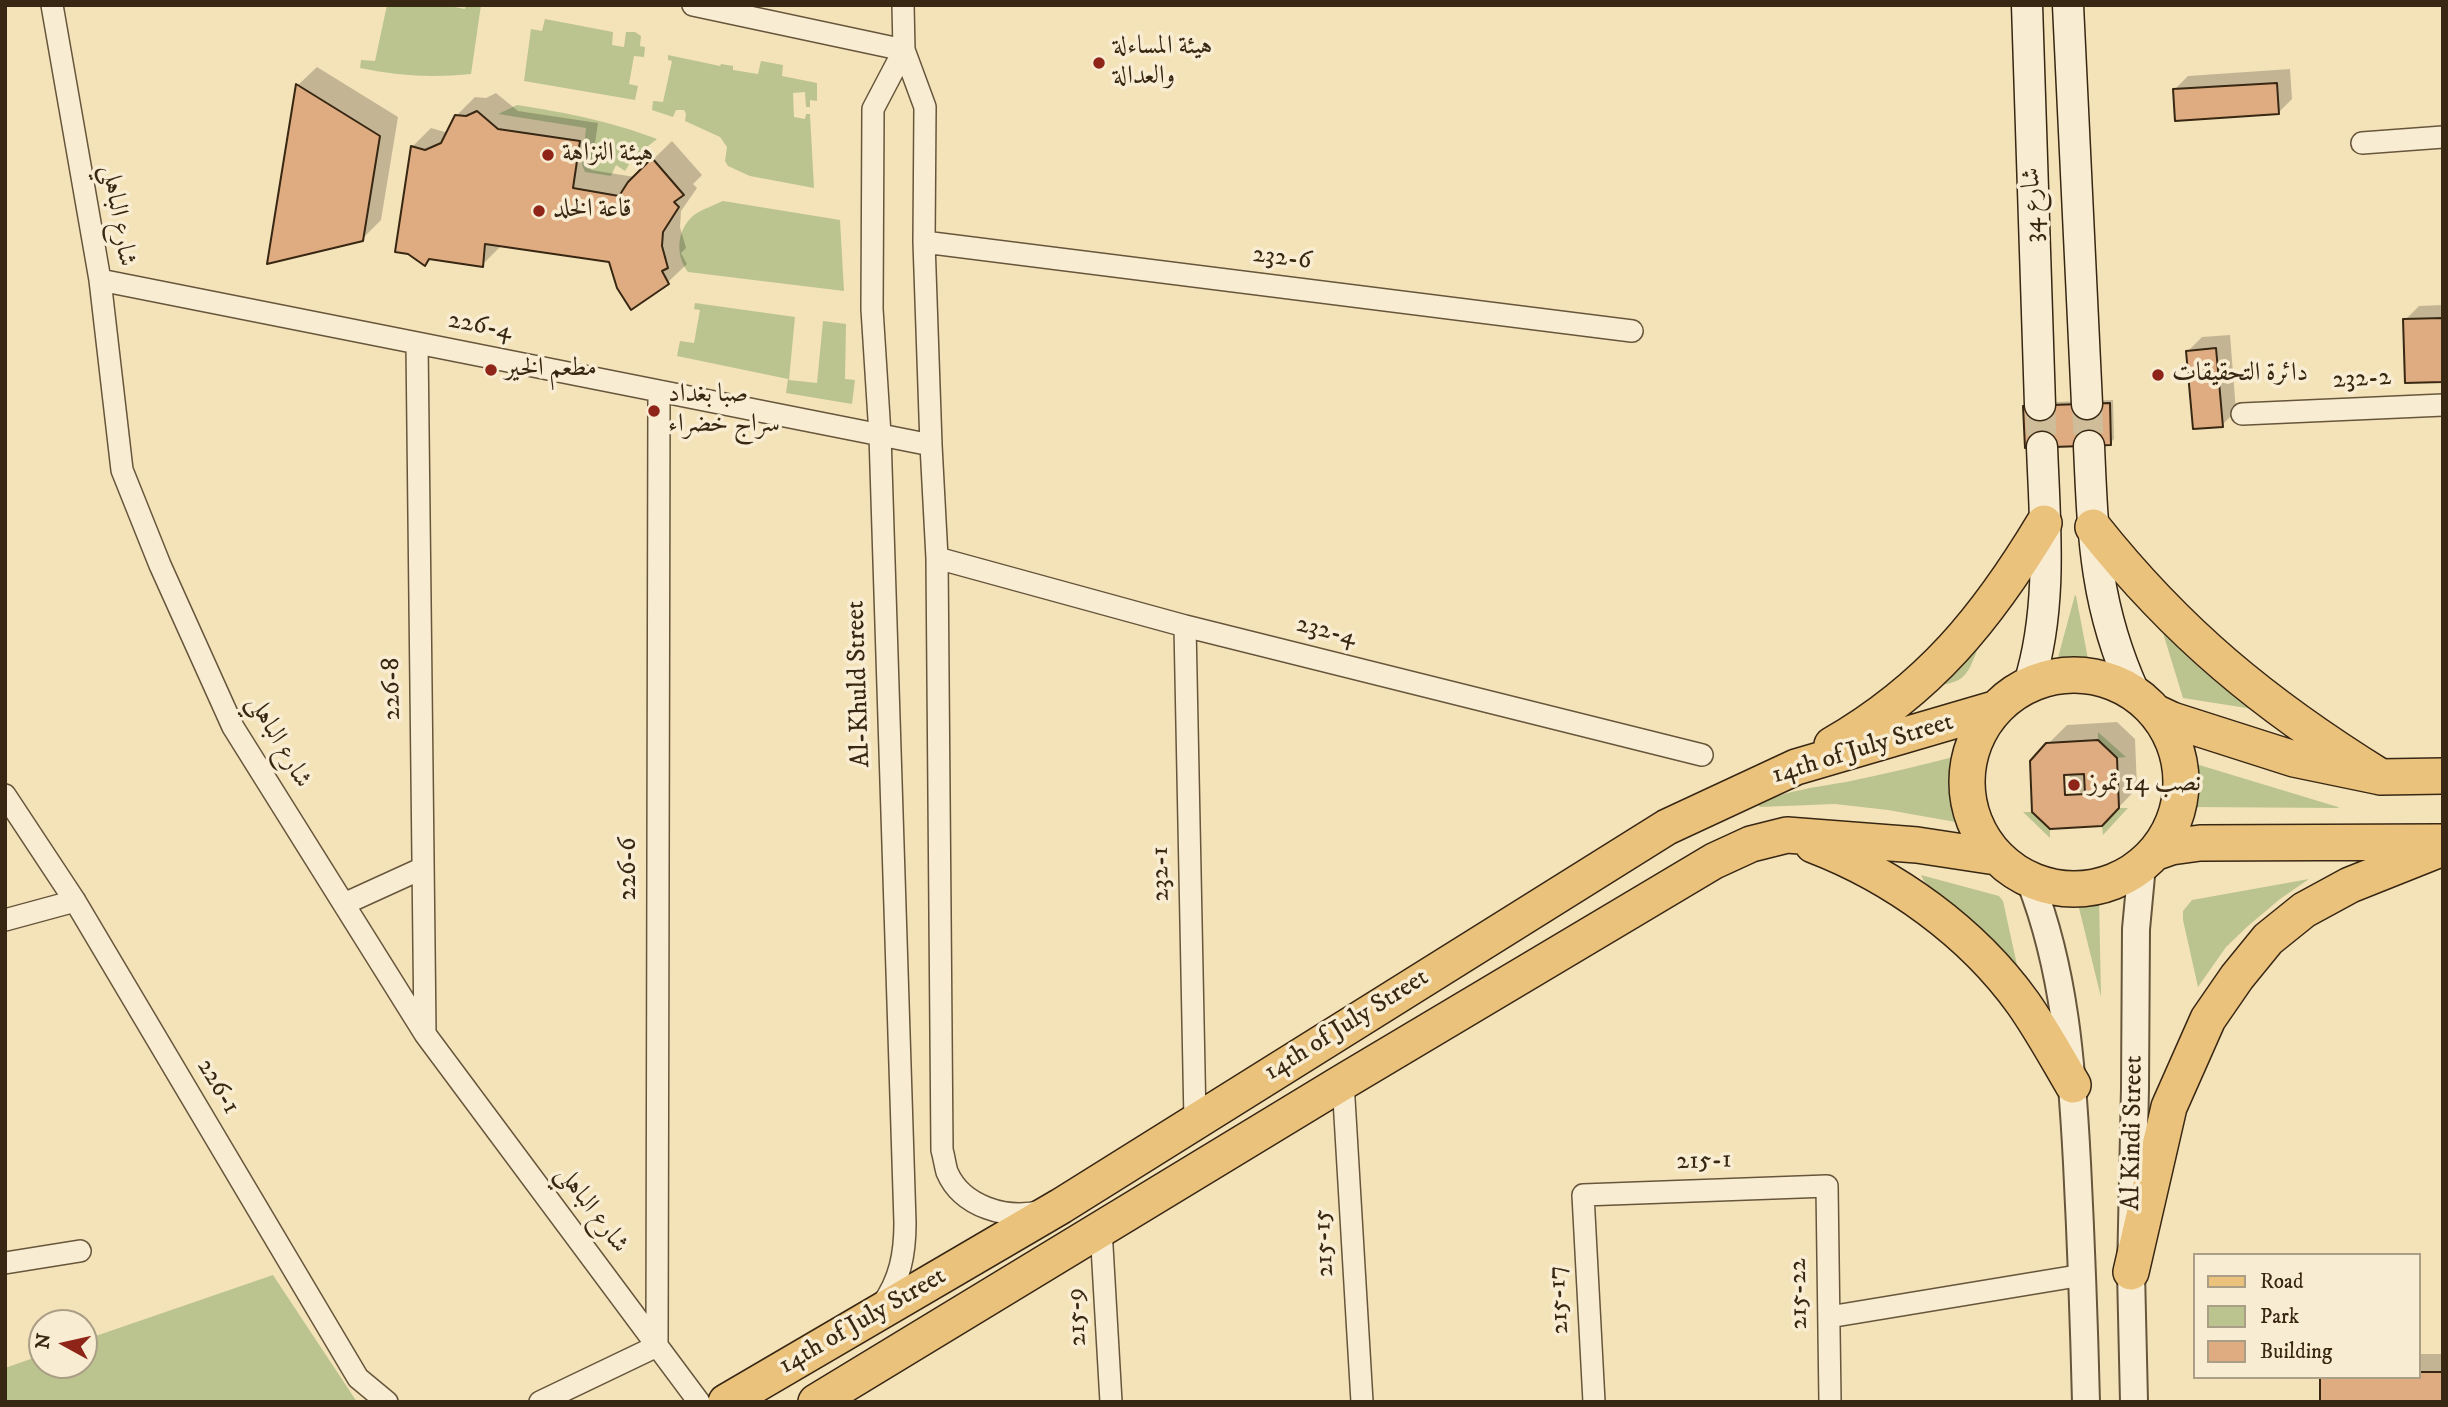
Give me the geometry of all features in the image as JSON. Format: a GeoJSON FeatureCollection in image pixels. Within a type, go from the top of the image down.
{"type":"FeatureCollection","features":[{"type":"Feature","properties":{"kind":"main road","name":"شارع 34"},"geometry":{"type":"LineString","coordinates":[[2027,5],[2040,405]]}},
{"type":"Feature","properties":{"kind":"main road","name":"شارع 34"},"geometry":{"type":"LineString","coordinates":[[2068,5],[2087,404]]}},
{"type":"Feature","properties":{"kind":"main road"},"geometry":{"type":"LineString","coordinates":[[2089,446],[2092,527],[2104,607],[2117,653],[2144,702],[2168,730],[2176,750],[2180,772],[2176,815],[2167,835],[2148,859]]}},
{"type":"Feature","properties":{"kind":"main road"},"geometry":{"type":"LineString","coordinates":[[2029,684],[2039,646],[2045,596],[2042,447]]}},
{"type":"Feature","properties":{"kind":"main road"},"geometry":{"type":"LineString","coordinates":[[1796,767],[1889,708],[1935,668],[1984,614],[2013,575],[2045,523]]}},
{"type":"Feature","properties":{"kind":"main road"},"geometry":{"type":"LineString","coordinates":[[2092,527],[2132,576],[2176,622],[2224,666],[2295,721],[2381,776]]}},
{"type":"Feature","properties":{"kind":"main road"},"geometry":{"type":"LineString","coordinates":[[2443,776],[2381,776],[2294,760],[2172,720],[2098,677],[2075,674],[2029,684],[2005,699],[1994,709],[1976,739],[1967,772],[1967,795],[1972,818],[1982,839],[1996,857],[2030,881],[2068,890],[2088,889],[2126,877],[2148,859],[2171,847],[2200,843],[2443,842]]}},
{"type":"Feature","properties":{"kind":"main road","name":"14th of July Street"},"geometry":{"type":"LineString","coordinates":[[726,1402],[1061,1206],[1667,827],[1796,767],[1994,709]]}},
{"type":"Feature","properties":{"kind":"main road","name":"14th of July Street"},"geometry":{"type":"LineString","coordinates":[[816,1402],[857,1389],[1101,1229],[1714,861],[1751,844],[1787,835],[1917,845],[1996,857]]}},
{"type":"Feature","properties":{"kind":"main road"},"geometry":{"type":"LineString","coordinates":[[1787,835],[1833,853],[1876,875],[1917,901],[1956,931],[1991,964],[2022,1002],[2049,1042],[2073,1086]]}},
{"type":"Feature","properties":{"kind":"main road"},"geometry":{"type":"LineString","coordinates":[[2131,1272],[2169,1107],[2207,1019],[2237,977],[2268,939],[2304,910],[2350,885],[2443,848]]}},
{"type":"Feature","properties":{"kind":"street","name":"شارع الباهلي"},"geometry":{"type":"LineString","coordinates":[[52,5],[100,280],[122,470],[160,565],[233,727],[425,1034],[699,1402]]}},
{"type":"Feature","properties":{"kind":"street"},"geometry":{"type":"LineString","coordinates":[[692,5],[904,50]]}},
{"type":"Feature","properties":{"kind":"street","name":"Al-Khuld Street"},"geometry":{"type":"LineString","coordinates":[[904,5],[904,50],[925,107],[925,242],[937,558],[942,1150],[954,1184],[979,1204],[994,1210],[1020,1214],[1061,1206]]}},
{"type":"Feature","properties":{"kind":"street","name":"Al-Khuld Street"},"geometry":{"type":"LineString","coordinates":[[874,1316],[892,1292],[899,1274],[905,1232],[880,435],[872,309],[873,109],[904,50]]}},
{"type":"Feature","properties":{"kind":"street"},"geometry":{"type":"LineString","coordinates":[[2362,143],[2443,137]]}},
{"type":"Feature","properties":{"kind":"street","name":"232-6"},"geometry":{"type":"LineString","coordinates":[[925,242],[1632,331]]}},
{"type":"Feature","properties":{"kind":"street","name":"226-4"},"geometry":{"type":"LineString","coordinates":[[100,280],[931,445]]}},
{"type":"Feature","properties":{"kind":"street","name":"226-8"},"geometry":{"type":"LineString","coordinates":[[417,343],[425,1034]]}},
{"type":"Feature","properties":{"kind":"street","name":"226-6"},"geometry":{"type":"LineString","coordinates":[[657,1346],[659,391]]}},
{"type":"Feature","properties":{"kind":"street","name":"232-2"},"geometry":{"type":"LineString","coordinates":[[2242,414],[2443,405]]}},
{"type":"Feature","properties":{"kind":"street","name":"232-4"},"geometry":{"type":"LineString","coordinates":[[937,558],[1185,626],[1702,755]]}},
{"type":"Feature","properties":{"kind":"street","name":"232-1"},"geometry":{"type":"LineString","coordinates":[[1185,626],[1195,1121]]}},
{"type":"Feature","properties":{"kind":"street","name":"226-1"},"geometry":{"type":"LineString","coordinates":[[5,794],[75,901],[358,1378],[387,1402]]}},
{"type":"Feature","properties":{"kind":"street","name":"Al Kindi Street"},"geometry":{"type":"LineString","coordinates":[[2134,1402],[2131,1272],[2136,1088],[2136,929],[2148,859]]}},
{"type":"Feature","properties":{"kind":"street"},"geometry":{"type":"LineString","coordinates":[[344,904],[423,868]]}},
{"type":"Feature","properties":{"kind":"street","name":"Al Kindi Street"},"geometry":{"type":"LineString","coordinates":[[2030,881],[2051,945],[2062,998],[2073,1086],[2083,1275],[2086,1402]]}},
{"type":"Feature","properties":{"kind":"street"},"geometry":{"type":"LineString","coordinates":[[5,920],[75,901]]}},
{"type":"Feature","properties":{"kind":"street","name":"215-15"},"geometry":{"type":"LineString","coordinates":[[1343,1082],[1362,1402]]}},
{"type":"Feature","properties":{"kind":"street","name":"215-1"},"geometry":{"type":"LineString","coordinates":[[1583,1195],[1827,1186]]}},
{"type":"Feature","properties":{"kind":"street","name":"215-22"},"geometry":{"type":"LineString","coordinates":[[1827,1186],[1830,1402]]}},
{"type":"Feature","properties":{"kind":"street","name":"215-17"},"geometry":{"type":"LineString","coordinates":[[1583,1195],[1594,1402]]}},
{"type":"Feature","properties":{"kind":"street","name":"215-9"},"geometry":{"type":"LineString","coordinates":[[1101,1229],[1111,1402]]}},
{"type":"Feature","properties":{"kind":"street"},"geometry":{"type":"LineString","coordinates":[[5,1263],[79,1251]]}},
{"type":"Feature","properties":{"kind":"street"},"geometry":{"type":"LineString","coordinates":[[1829,1317],[2083,1275]]}},
{"type":"Feature","properties":{"kind":"street"},"geometry":{"type":"LineString","coordinates":[[540,1402],[657,1346]]}},
{"type":"Feature","properties":{"kind":"green space"},"geometry":{"type":"Polygon","coordinates":[[[387,5],[444,5],[465,9],[466,5],[481,5],[471,74],[416,76],[360,68],[361,60],[375,61],[387,5]]]}},
{"type":"Feature","properties":{"kind":"green space"},"geometry":{"type":"Polygon","coordinates":[[[545,19],[613,32],[612,45],[624,47],[626,32],[635,32],[641,36],[640,46],[645,47],[644,57],[634,56],[629,84],[638,86],[635,100],[524,81],[531,29],[542,31],[545,19]]]}},
{"type":"Feature","properties":{"kind":"green space"},"geometry":{"type":"Polygon","coordinates":[[[668,55],[720,66],[733,66],[733,70],[758,74],[761,61],[783,65],[782,76],[817,83],[817,101],[810,100],[810,107],[806,107],[805,92],[793,93],[794,117],[805,119],[806,114],[810,114],[814,188],[750,176],[728,166],[725,161],[727,147],[720,137],[685,121],[684,110],[676,110],[673,117],[652,110],[653,101],[663,102],[672,61],[668,60],[668,55]]]}},
{"type":"Feature","properties":{"kind":"green space"},"geometry":{"type":"Polygon","coordinates":[[[517,105],[588,118],[657,139],[633,158],[625,171],[616,165],[611,176],[585,172],[582,165],[586,128],[498,114],[517,105]]]}},
{"type":"Feature","properties":{"kind":"green space"},"geometry":{"type":"Polygon","coordinates":[[[723,201],[840,220],[844,291],[688,272],[679,249],[685,225],[697,213],[723,201]]]}},
{"type":"Feature","properties":{"kind":"green space"},"geometry":{"type":"Polygon","coordinates":[[[695,303],[795,317],[789,380],[817,383],[823,321],[846,324],[845,379],[855,380],[852,404],[786,393],[788,379],[677,356],[680,341],[694,343],[700,310],[694,309],[695,303]]]}},
{"type":"Feature","properties":{"kind":"green space"},"geometry":{"type":"Polygon","coordinates":[[[2075,595],[2089,664],[2073,659],[2057,661],[2075,595]]]}},
{"type":"Feature","properties":{"kind":"green space"},"geometry":{"type":"Polygon","coordinates":[[[2159,620],[2253,709],[2183,698],[2159,620]]]}},
{"type":"Feature","properties":{"kind":"green space"},"geometry":{"type":"Polygon","coordinates":[[[1983,635],[1972,663],[1962,677],[1947,684],[1917,689],[1983,635]]]}},
{"type":"Feature","properties":{"kind":"green space"},"geometry":{"type":"Polygon","coordinates":[[[2098,732],[2126,757],[2117,758],[2098,740],[2098,732]]]}},
{"type":"Feature","properties":{"kind":"green space"},"geometry":{"type":"Polygon","coordinates":[[[1961,755],[1955,791],[1967,824],[1835,804],[1758,805],[1788,793],[1961,755]]]}},
{"type":"Feature","properties":{"kind":"green space"},"geometry":{"type":"Polygon","coordinates":[[[2196,764],[2339,808],[2191,807],[2198,785],[2196,764]]]}},
{"type":"Feature","properties":{"kind":"green space"},"geometry":{"type":"Polygon","coordinates":[[[2119,808],[2128,808],[2103,835],[2102,826],[2119,808]]]}},
{"type":"Feature","properties":{"kind":"green space"},"geometry":{"type":"Polygon","coordinates":[[[2023,812],[2032,812],[2050,829],[2050,838],[2023,812]]]}},
{"type":"Feature","properties":{"kind":"green space"},"geometry":{"type":"Polygon","coordinates":[[[1921,875],[1999,896],[2003,901],[2017,965],[1924,881],[1921,875]]]}},
{"type":"Feature","properties":{"kind":"green space"},"geometry":{"type":"Polygon","coordinates":[[[2309,879],[2280,899],[2226,947],[2198,987],[2183,920],[2183,911],[2192,900],[2309,879]]]}},
{"type":"Feature","properties":{"kind":"green space"},"geometry":{"type":"Polygon","coordinates":[[[2076,896],[2099,897],[2101,997],[2076,896]]]}},
{"type":"Feature","properties":{"kind":"green space"},"geometry":{"type":"Polygon","coordinates":[[[273,1275],[357,1402],[5,1402],[5,1368],[28,1360],[28,1379],[98,1379],[98,1335],[273,1275]]]}},
{"type":"Feature","properties":{"kind":"building"},"geometry":{"type":"Polygon","coordinates":[[[2277,83],[2279,114],[2175,121],[2173,89],[2277,83]]]}},
{"type":"Feature","properties":{"kind":"building"},"geometry":{"type":"Polygon","coordinates":[[[296,84],[380,136],[363,241],[267,264],[296,84]]]}},
{"type":"Feature","properties":{"kind":"building","name":"قاعة الخلد"},"geometry":{"type":"Polygon","coordinates":[[[477,111],[498,129],[580,141],[573,188],[619,196],[628,182],[652,158],[684,195],[674,202],[679,207],[663,232],[662,246],[668,268],[662,271],[669,284],[631,310],[617,288],[609,262],[485,244],[483,267],[429,259],[425,266],[408,254],[395,252],[411,146],[425,150],[441,143],[455,115],[466,116],[477,111]]]}},
{"type":"Feature","properties":{"kind":"building"},"geometry":{"type":"Polygon","coordinates":[[[2443,318],[2443,382],[2405,383],[2403,319],[2443,318]]]}},
{"type":"Feature","properties":{"kind":"building"},"geometry":{"type":"Polygon","coordinates":[[[2216,348],[2223,427],[2193,429],[2186,351],[2216,348]]]}},
{"type":"Feature","properties":{"kind":"building"},"geometry":{"type":"Polygon","coordinates":[[[2110,403],[2111,445],[2025,448],[2023,406],[2110,403]]]}},
{"type":"Feature","properties":{"kind":"building"},"geometry":{"type":"Polygon","coordinates":[[[2098,740],[2117,758],[2119,808],[2102,826],[2050,829],[2032,812],[2030,761],[2046,743],[2098,740]]]}},
{"type":"Feature","properties":{"kind":"building","name":"نصب 14 تموز"},"geometry":{"type":"Polygon","coordinates":[[[2084,774],[2085,794],[2065,795],[2064,775],[2084,774]]]}},
{"type":"Feature","properties":{"kind":"building"},"geometry":{"type":"Polygon","coordinates":[[[2420,1372],[2443,1372],[2443,1402],[2320,1402],[2320,1379],[2420,1379],[2420,1372]]]}},
{"type":"Feature","properties":{"kind":"tunnel"},"geometry":{"type":"LineString","coordinates":[[2087,404],[2089,446]]}},
{"type":"Feature","properties":{"kind":"tunnel"},"geometry":{"type":"LineString","coordinates":[[2040,405],[2042,447]]}},
{"type":"Feature","properties":{"kind":"place","name":"هيئة المساءلة والعدالة"},"geometry":{"type":"Point","coordinates":[1099,63]}},
{"type":"Feature","properties":{"kind":"place","name":"هيئة النزاهة"},"geometry":{"type":"Point","coordinates":[548,155]}},
{"type":"Feature","properties":{"kind":"place","name":"قاعة الخلد"},"geometry":{"type":"Point","coordinates":[539,211]}},
{"type":"Feature","properties":{"kind":"place","name":"مطعم الخير"},"geometry":{"type":"Point","coordinates":[491,370]}},
{"type":"Feature","properties":{"kind":"place","name":"دائرة التحقيقات"},"geometry":{"type":"Point","coordinates":[2158,375]}},
{"type":"Feature","properties":{"kind":"place","name":"صبا بغداد سراج خضراء"},"geometry":{"type":"Point","coordinates":[654,411]}},
{"type":"Feature","properties":{"kind":"place","name":"نصب 14 تموز"},"geometry":{"type":"Point","coordinates":[2074,785]}}]}
